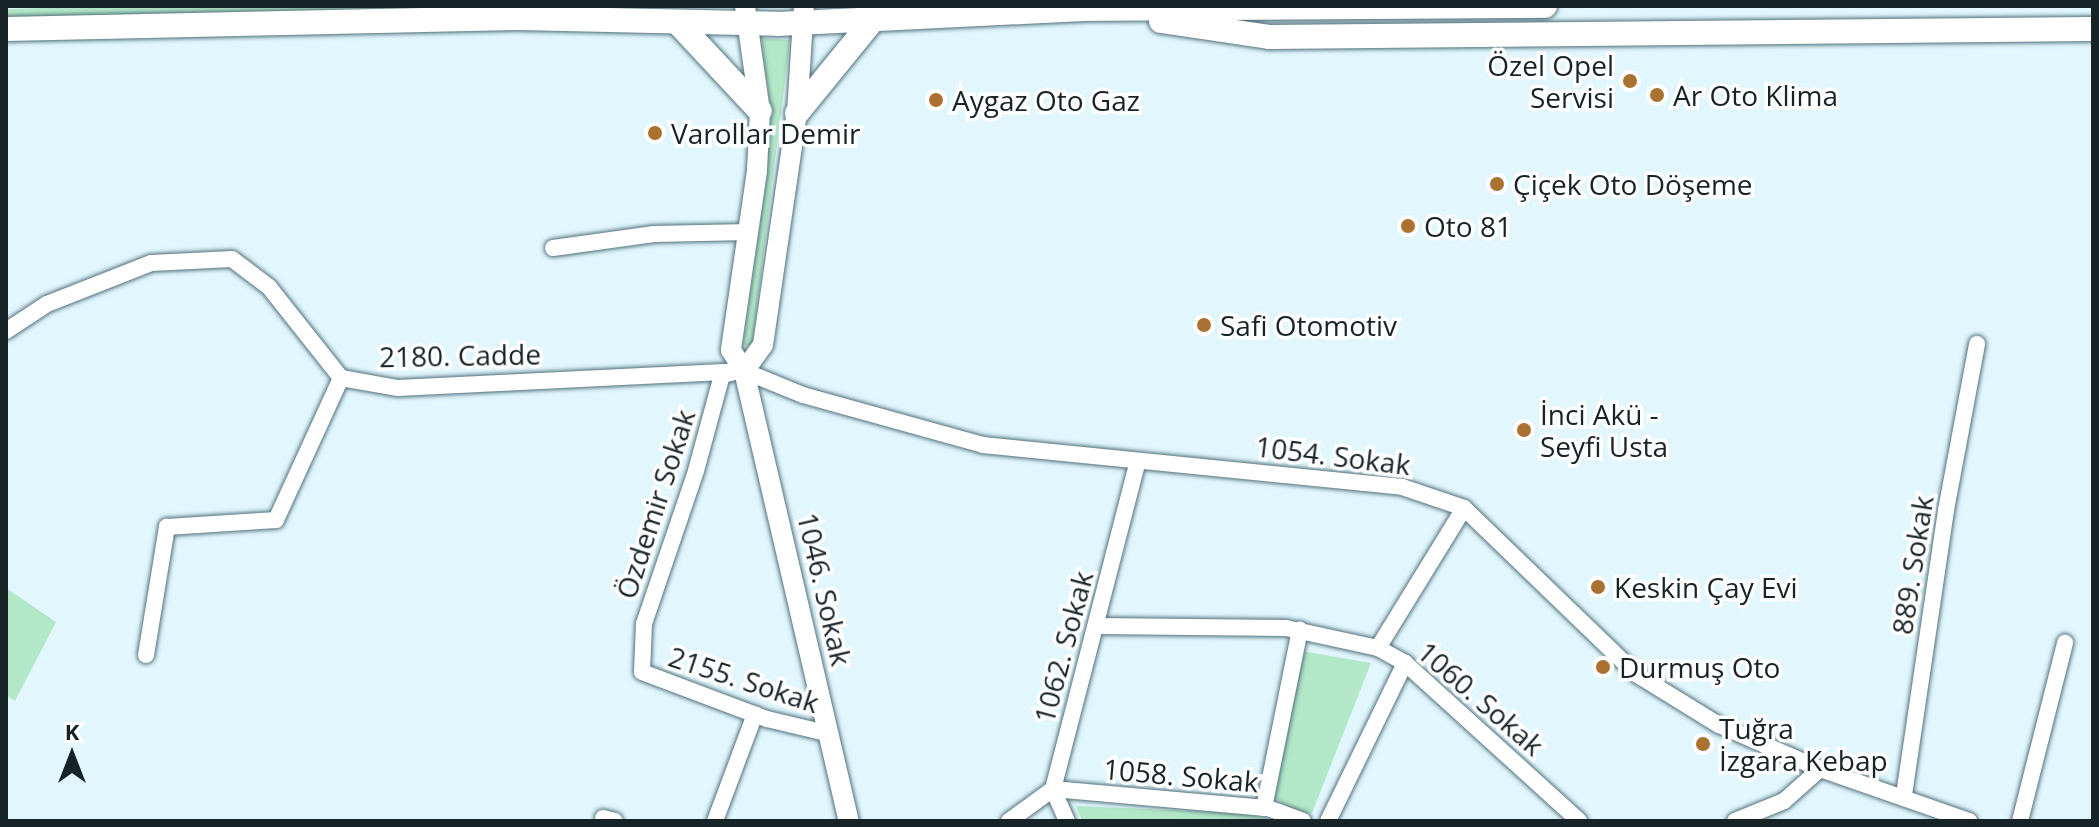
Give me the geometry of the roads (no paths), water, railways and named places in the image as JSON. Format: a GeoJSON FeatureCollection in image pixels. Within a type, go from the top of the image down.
{"type":"FeatureCollection","features":[{"type":"Feature","properties":{"kind":"highway"},"geometry":{"type":"LineString","coordinates":[[6,29],[519,18],[678,23],[747,15],[777,24],[803,15],[872,21],[1084,9],[1545,6]]}},
{"type":"Feature","properties":{"kind":"highway"},"geometry":{"type":"LineString","coordinates":[[1084,9],[1269,37],[2093,29]]}},
{"type":"Feature","properties":{"kind":"highway"},"geometry":{"type":"LineString","coordinates":[[797,113],[872,21]]}},
{"type":"Feature","properties":{"kind":"highway"},"geometry":{"type":"LineString","coordinates":[[678,23],[760,111]]}},
{"type":"Feature","properties":{"kind":"main road","name":"1046. Sokak"},"geometry":{"type":"LineString","coordinates":[[747,15],[760,111],[749,232],[731,350],[744,371],[849,821]]}},
{"type":"Feature","properties":{"kind":"main road"},"geometry":{"type":"LineString","coordinates":[[744,371],[763,345],[797,113],[803,15]]}},
{"type":"Feature","properties":{"kind":"street"},"geometry":{"type":"LineString","coordinates":[[553,248],[654,234],[749,232]]}},
{"type":"Feature","properties":{"kind":"street","name":"2180. Cadde"},"geometry":{"type":"LineString","coordinates":[[6,331],[47,304],[151,263],[232,259],[269,287],[341,378],[398,388],[744,371]]}},
{"type":"Feature","properties":{"kind":"street","name":"889. Sokak"},"geometry":{"type":"LineString","coordinates":[[1904,795],[1946,510],[1977,344]]}},
{"type":"Feature","properties":{"kind":"street","name":"1054. Sokak"},"geometry":{"type":"LineString","coordinates":[[744,371],[803,395],[983,445],[1137,464],[1308,475],[1402,487],[1464,508],[1636,674],[1719,725],[1820,769],[1904,795],[1969,821]]}},
{"type":"Feature","properties":{"kind":"street","name":"Özdemir Sokak"},"geometry":{"type":"LineString","coordinates":[[642,672],[644,624],[696,471],[722,375],[744,371]]}},
{"type":"Feature","properties":{"kind":"street"},"geometry":{"type":"LineString","coordinates":[[146,655],[167,527],[276,520],[341,378]]}},
{"type":"Feature","properties":{"kind":"street","name":"1062. Sokak"},"geometry":{"type":"LineString","coordinates":[[1053,789],[1137,464]]}},
{"type":"Feature","properties":{"kind":"street"},"geometry":{"type":"LineString","coordinates":[[1378,648],[1464,508]]}},
{"type":"Feature","properties":{"kind":"street","name":"1060. Sokak"},"geometry":{"type":"LineString","coordinates":[[1096,626],[1300,630],[1378,648],[1405,663],[1579,821]]}},
{"type":"Feature","properties":{"kind":"street"},"geometry":{"type":"LineString","coordinates":[[1264,808],[1300,630]]}},
{"type":"Feature","properties":{"kind":"street"},"geometry":{"type":"LineString","coordinates":[[2020,821],[2065,643]]}},
{"type":"Feature","properties":{"kind":"street"},"geometry":{"type":"LineString","coordinates":[[1328,821],[1405,663]]}},
{"type":"Feature","properties":{"kind":"street","name":"2155. Sokak"},"geometry":{"type":"LineString","coordinates":[[642,672],[755,714],[830,734]]}},
{"type":"Feature","properties":{"kind":"street"},"geometry":{"type":"LineString","coordinates":[[715,821],[755,714]]}},
{"type":"Feature","properties":{"kind":"street"},"geometry":{"type":"LineString","coordinates":[[1735,821],[1784,801],[1820,769]]}},
{"type":"Feature","properties":{"kind":"street"},"geometry":{"type":"LineString","coordinates":[[1009,821],[1053,789],[1067,821]]}},
{"type":"Feature","properties":{"kind":"street","name":"1058. Sokak"},"geometry":{"type":"LineString","coordinates":[[1053,789],[1264,808],[1303,821]]}},
{"type":"Feature","properties":{"kind":"place","name":"Özel Opel Servisi"},"geometry":{"type":"Point","coordinates":[1630,81]}},
{"type":"Feature","properties":{"kind":"place","name":"Ar Oto Klima"},"geometry":{"type":"Point","coordinates":[1657,95]}},
{"type":"Feature","properties":{"kind":"place","name":"Aygaz Oto Gaz"},"geometry":{"type":"Point","coordinates":[936,100]}},
{"type":"Feature","properties":{"kind":"place","name":"Varollar Demir"},"geometry":{"type":"Point","coordinates":[655,133]}},
{"type":"Feature","properties":{"kind":"place","name":"Çiçek Oto Döşeme"},"geometry":{"type":"Point","coordinates":[1497,184]}},
{"type":"Feature","properties":{"kind":"place","name":"Oto 81"},"geometry":{"type":"Point","coordinates":[1408,226]}},
{"type":"Feature","properties":{"kind":"place","name":"Safi Otomotiv"},"geometry":{"type":"Point","coordinates":[1204,325]}},
{"type":"Feature","properties":{"kind":"place","name":"İnci Akü - Seyfi Usta"},"geometry":{"type":"Point","coordinates":[1524,430]}},
{"type":"Feature","properties":{"kind":"place","name":"Keskin Çay Evi"},"geometry":{"type":"Point","coordinates":[1598,587]}},
{"type":"Feature","properties":{"kind":"place","name":"Durmuş Oto"},"geometry":{"type":"Point","coordinates":[1603,667]}},
{"type":"Feature","properties":{"kind":"place","name":"Tuğra İzgara Kebap"},"geometry":{"type":"Point","coordinates":[1703,744]}}]}
